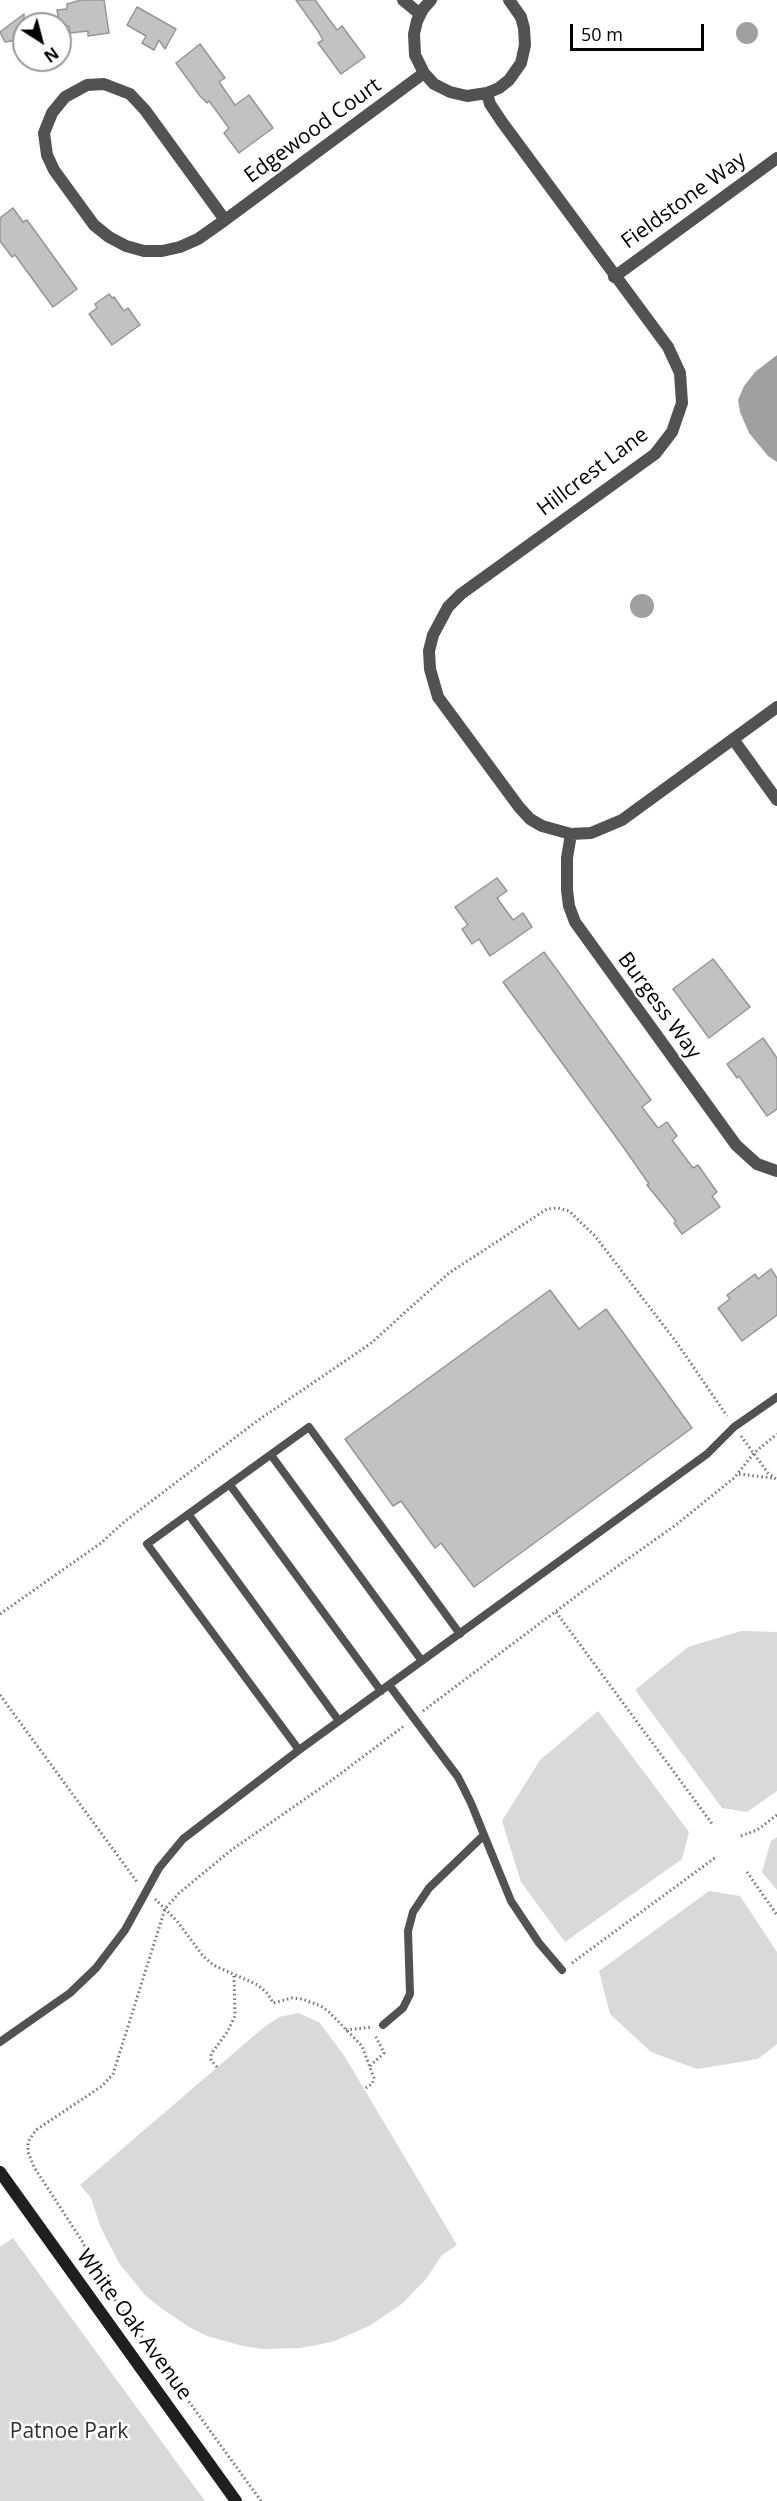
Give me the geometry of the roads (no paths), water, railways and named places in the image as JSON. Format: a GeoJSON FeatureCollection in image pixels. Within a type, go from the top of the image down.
{"type":"FeatureCollection","features":[{"type":"Feature","properties":{"kind":"street"},"geometry":{"type":"LineString","coordinates":[[403,0],[420,14]]}},
{"type":"Feature","properties":{"kind":"street"},"geometry":{"type":"LineString","coordinates":[[431,0],[420,14],[415,27],[413,44],[415,55],[424,73],[438,87],[454,94],[467,96],[487,93],[509,80],[521,63],[524,54],[524,28],[516,2]]}},
{"type":"Feature","properties":{"kind":"street","name":"Edgewood Court"},"geometry":{"type":"LineString","coordinates":[[225,220],[141,104],[130,94],[113,86],[87,86],[66,97],[52,113],[44,133],[47,156],[54,170],[89,218],[109,237],[126,246],[144,250],[172,250],[198,238],[225,220],[424,73]]}},
{"type":"Feature","properties":{"kind":"street","name":"Hillcrest Lane"},"geometry":{"type":"LineString","coordinates":[[487,93],[490,104],[502,122],[675,359],[680,372],[682,403],[672,432],[655,454],[461,594],[448,607],[432,635],[429,651],[430,669],[438,697],[508,795],[530,819],[542,826],[571,834]]}},
{"type":"Feature","properties":{"kind":"street","name":"Fieldstone Way"},"geometry":{"type":"LineString","coordinates":[[614,277],[777,158]]}},
{"type":"Feature","properties":{"kind":"street"},"geometry":{"type":"LineString","coordinates":[[571,834],[591,833],[622,820],[777,707]]}},
{"type":"Feature","properties":{"kind":"street"},"geometry":{"type":"LineString","coordinates":[[733,740],[777,800]]}},
{"type":"Feature","properties":{"kind":"street","name":"Burgess Way"},"geometry":{"type":"LineString","coordinates":[[571,834],[567,858],[567,890],[569,906],[575,922],[736,1145],[757,1164],[777,1171]]}},
{"type":"Feature","properties":{"kind":"street","name":"White Oak Avenue"},"geometry":{"type":"LineString","coordinates":[[0,2172],[236,2501]]}},
{"type":"Feature","properties":{"kind":"lane"},"geometry":{"type":"LineString","coordinates":[[0,2042],[70,1993],[96,1968],[125,1930],[159,1868],[183,1839],[299,1750],[707,1454],[734,1427],[777,1397]]}},
{"type":"Feature","properties":{"kind":"lane"},"geometry":{"type":"LineString","coordinates":[[299,1750],[147,1544],[309,1427],[460,1634]]}},
{"type":"Feature","properties":{"kind":"lane"},"geometry":{"type":"LineString","coordinates":[[271,1455],[422,1661]]}},
{"type":"Feature","properties":{"kind":"lane"},"geometry":{"type":"LineString","coordinates":[[230,1485],[381,1691]]}},
{"type":"Feature","properties":{"kind":"lane"},"geometry":{"type":"LineString","coordinates":[[189,1515],[339,1721]]}},
{"type":"Feature","properties":{"kind":"lane"},"geometry":{"type":"LineString","coordinates":[[389,1685],[458,1777],[519,1915],[562,1970]]}},
{"type":"Feature","properties":{"kind":"lane"},"geometry":{"type":"LineString","coordinates":[[383,2025],[403,2008],[410,1994],[408,1931],[413,1912],[429,1888],[484,1835]]}},
{"type":"Feature","properties":{"kind":"park label","name":"Patnoe Park"},"geometry":{"type":"Point","coordinates":[69,2432]}}]}
